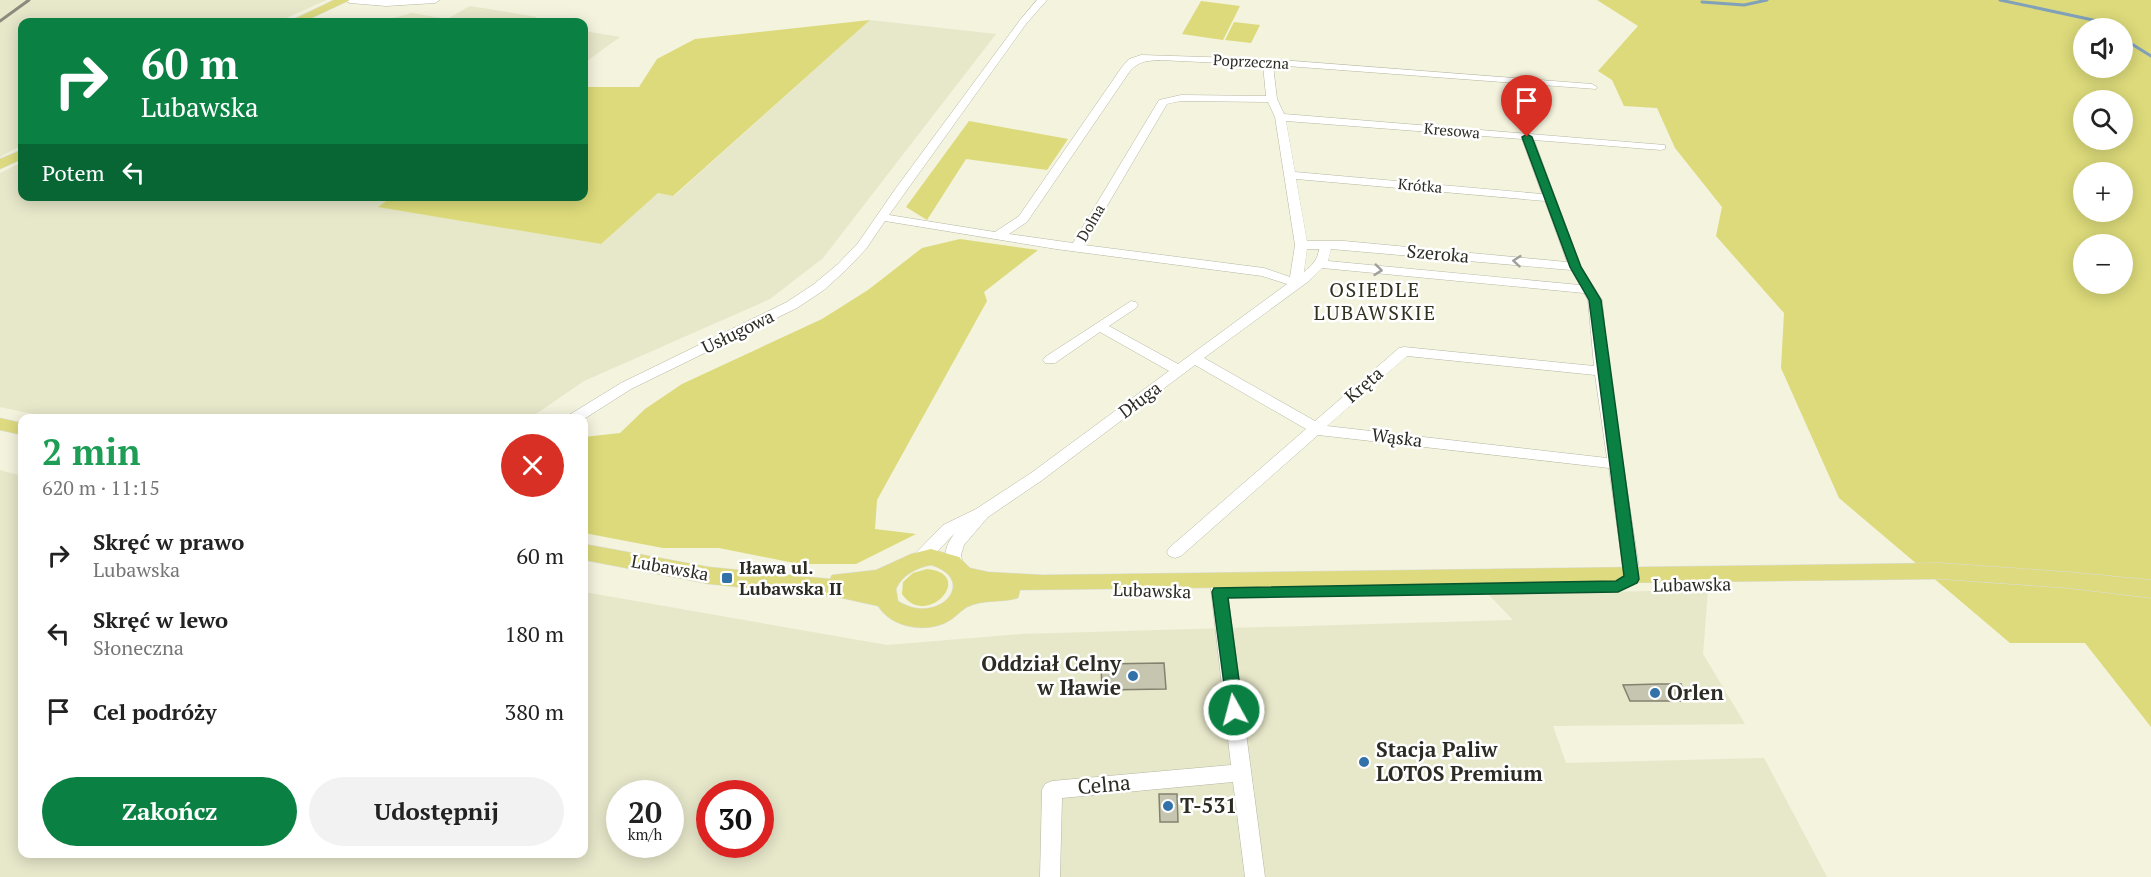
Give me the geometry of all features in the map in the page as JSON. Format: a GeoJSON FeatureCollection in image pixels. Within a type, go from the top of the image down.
{"type":"FeatureCollection","features":[{"type":"Feature","properties":{"kind":"main road"},"geometry":{"type":"LineString","coordinates":[[303,18],[344,0]]}},
{"type":"Feature","properties":{"kind":"main road"},"geometry":{"type":"LineString","coordinates":[[0,165],[18,156]]}},
{"type":"Feature","properties":{"kind":"main road"},"geometry":{"type":"LineString","coordinates":[[0,424],[18,428]]}},
{"type":"Feature","properties":{"kind":"main road"},"geometry":{"type":"LineString","coordinates":[[0,434],[18,438]]}},
{"type":"Feature","properties":{"kind":"main road","name":"Lubawska"},"geometry":{"type":"LineString","coordinates":[[588,553],[727,578],[858,592],[887,600]]}},
{"type":"Feature","properties":{"kind":"main road"},"geometry":{"type":"LineString","coordinates":[[921,558],[940,558],[959,570],[966,587],[961,600],[944,614],[922,619],[901,614],[887,600],[886,585],[901,565],[921,558]]}},
{"type":"Feature","properties":{"kind":"main road","name":"Lubawska"},"geometry":{"type":"LineString","coordinates":[[959,570],[988,580],[1219,587]]}},
{"type":"Feature","properties":{"kind":"main road","name":"Lubawska"},"geometry":{"type":"LineString","coordinates":[[792,584],[861,580],[894,572]]}},
{"type":"Feature","properties":{"kind":"main road","name":"Lubawska"},"geometry":{"type":"LineString","coordinates":[[961,600],[987,593],[1064,589],[1625,581],[1946,580],[1993,576],[2067,580],[2151,589]]}},
{"type":"Feature","properties":{"kind":"street"},"geometry":{"type":"LineString","coordinates":[[350,0],[387,3],[435,0]]}},
{"type":"Feature","properties":{"kind":"street","name":"Usługowa"},"geometry":{"type":"LineString","coordinates":[[580,414],[626,386],[792,305],[819,287],[842,267],[862,246],[1023,22],[1042,0]]}},
{"type":"Feature","properties":{"kind":"street","name":"Poprzeczna"},"geometry":{"type":"LineString","coordinates":[[996,236],[1023,219],[1133,61],[1159,57],[1268,62],[1592,87]]}},
{"type":"Feature","properties":{"kind":"street"},"geometry":{"type":"LineString","coordinates":[[1268,62],[1272,99],[1280,117],[1301,245],[1296,283]]}},
{"type":"Feature","properties":{"kind":"street","name":"Dolna"},"geometry":{"type":"LineString","coordinates":[[1272,99],[1181,98],[1163,102],[1077,247],[1264,272],[1296,283]]}},
{"type":"Feature","properties":{"kind":"street","name":"Kresowa"},"geometry":{"type":"LineString","coordinates":[[1280,117],[1661,147]]}},
{"type":"Feature","properties":{"kind":"street"},"geometry":{"type":"LineString","coordinates":[[1527,137],[1575,267],[1595,300],[1602,371],[1616,464],[1625,581]]}},
{"type":"Feature","properties":{"kind":"street","name":"Krótka"},"geometry":{"type":"LineString","coordinates":[[1290,175],[1550,198]]}},
{"type":"Feature","properties":{"kind":"street"},"geometry":{"type":"LineString","coordinates":[[881,217],[1077,247]]}},
{"type":"Feature","properties":{"kind":"street","name":"Szeroka"},"geometry":{"type":"LineString","coordinates":[[1301,245],[1344,246],[1575,267]]}},
{"type":"Feature","properties":{"kind":"street"},"geometry":{"type":"LineString","coordinates":[[1320,264],[1325,256],[1325,246]]}},
{"type":"Feature","properties":{"kind":"street","name":"Szeroka"},"geometry":{"type":"LineString","coordinates":[[1320,264],[1590,290]]}},
{"type":"Feature","properties":{"kind":"street","name":"Długa"},"geometry":{"type":"LineString","coordinates":[[921,558],[949,529],[962,520],[982,513],[1036,477],[1320,264]]}},
{"type":"Feature","properties":{"kind":"street"},"geometry":{"type":"LineString","coordinates":[[1050,360],[1131,305]]}},
{"type":"Feature","properties":{"kind":"street"},"geometry":{"type":"LineString","coordinates":[[1100,327],[1179,371]]}},
{"type":"Feature","properties":{"kind":"street","name":"Kręta"},"geometry":{"type":"LineString","coordinates":[[1175,552],[1404,351],[1602,371]]}},
{"type":"Feature","properties":{"kind":"street","name":"Wąska"},"geometry":{"type":"LineString","coordinates":[[1195,359],[1315,428],[1327,432],[1616,464]]}},
{"type":"Feature","properties":{"kind":"street","name":"Długa"},"geometry":{"type":"LineString","coordinates":[[959,570],[953,555],[956,543],[982,513]]}},
{"type":"Feature","properties":{"kind":"street"},"geometry":{"type":"LineString","coordinates":[[1219,587],[1255,877]]}},
{"type":"Feature","properties":{"kind":"street","name":"Celna"},"geometry":{"type":"LineString","coordinates":[[1050,877],[1052,790],[1242,773]]}},
{"type":"Feature","properties":{"kind":"shaded area"},"geometry":{"type":"Polygon","coordinates":[[[0,0],[327,0],[286,18],[18,18],[18,147],[0,157],[0,0]]]}},
{"type":"Feature","properties":{"kind":"shaded area"},"geometry":{"type":"Polygon","coordinates":[[[1597,0],[2151,0],[2151,727],[2085,643],[2010,643],[1839,498],[1781,368],[1784,313],[1716,236],[1722,207],[1675,148],[1657,108],[1624,106],[1612,80],[1598,71],[1638,26],[1597,0]]]}},
{"type":"Feature","properties":{"kind":"shaded area"},"geometry":{"type":"Polygon","coordinates":[[[1201,1],[1240,6],[1223,40],[1182,34],[1201,1]]]}},
{"type":"Feature","properties":{"kind":"shaded area"},"geometry":{"type":"Polygon","coordinates":[[[470,6],[537,17],[536,18],[449,18],[470,6]]]}},
{"type":"Feature","properties":{"kind":"shaded area"},"geometry":{"type":"Polygon","coordinates":[[[412,13],[441,18],[393,18],[412,13]]]}},
{"type":"Feature","properties":{"kind":"shaded area"},"geometry":{"type":"Polygon","coordinates":[[[870,20],[996,34],[823,258],[770,299],[584,381],[536,414],[33,414],[0,407],[0,173],[18,164],[18,201],[387,201],[379,206],[601,244],[658,193],[674,196],[870,20]]]}},
{"type":"Feature","properties":{"kind":"shaded area"},"geometry":{"type":"Polygon","coordinates":[[[870,20],[673,196],[658,193],[601,244],[378,207],[386,201],[588,201],[588,87],[639,87],[657,59],[695,39],[870,20]]]}},
{"type":"Feature","properties":{"kind":"shaded area"},"geometry":{"type":"Polygon","coordinates":[[[1234,22],[1260,25],[1251,43],[1225,40],[1234,22]]]}},
{"type":"Feature","properties":{"kind":"shaded area"},"geometry":{"type":"Polygon","coordinates":[[[588,32],[620,37],[588,60],[588,32]]]}},
{"type":"Feature","properties":{"kind":"shaded area"},"geometry":{"type":"Polygon","coordinates":[[[969,121],[1068,139],[1047,170],[966,159],[927,220],[906,207],[969,121]]]}},
{"type":"Feature","properties":{"kind":"shaded area"},"geometry":{"type":"Polygon","coordinates":[[[960,239],[1038,250],[984,292],[987,301],[877,500],[875,529],[916,534],[856,564],[799,564],[719,548],[663,548],[588,534],[588,437],[620,433],[645,409],[682,384],[822,319],[868,290],[922,248],[960,239]]]}},
{"type":"Feature","properties":{"kind":"shaded area"},"geometry":{"type":"Polygon","coordinates":[[[0,470],[18,475],[18,858],[588,858],[588,593],[887,645],[1021,634],[1513,620],[1488,594],[1708,590],[1703,654],[1745,724],[1553,726],[1566,763],[1764,758],[1827,877],[0,877],[0,470]]]}},
{"type":"Feature","properties":{"kind":"shaded area"},"geometry":{"type":"Polygon","coordinates":[[[927,569],[941,573],[948,580],[947,589],[942,597],[934,603],[923,606],[912,603],[902,594],[903,582],[913,573],[927,569]]]}},
{"type":"Feature","properties":{"kind":"building","name":"Oddział Celny w Iławie"},"geometry":{"type":"Polygon","coordinates":[[[1164,663],[1166,689],[1102,690],[1101,664],[1164,663]]]}},
{"type":"Feature","properties":{"kind":"building","name":"Orlen"},"geometry":{"type":"Polygon","coordinates":[[[1681,684],[1688,701],[1630,701],[1623,685],[1681,684]]]}},
{"type":"Feature","properties":{"kind":"building","name":"T-531"},"geometry":{"type":"Polygon","coordinates":[[[1159,794],[1177,794],[1178,822],[1160,822],[1159,794]]]}},
{"type":"Feature","properties":{"kind":"waterway"},"geometry":{"type":"LineString","coordinates":[[1702,2],[1744,5],[1767,0]]}},
{"type":"Feature","properties":{"kind":"waterway"},"geometry":{"type":"LineString","coordinates":[[2000,0],[2084,18]]}},
{"type":"Feature","properties":{"kind":"waterway"},"geometry":{"type":"LineString","coordinates":[[2133,45],[2151,56]]}},
{"type":"Feature","properties":{"kind":"railway"},"geometry":{"type":"LineString","coordinates":[[0,21],[29,0]]}},
{"type":"Feature","properties":{"kind":"place","name":"Iława ul. Lubawska II"},"geometry":{"type":"Point","coordinates":[727,578]}},
{"type":"Feature","properties":{"kind":"place","name":"Oddział Celny w Iławie"},"geometry":{"type":"Point","coordinates":[1133,676]}},
{"type":"Feature","properties":{"kind":"place","name":"Orlen"},"geometry":{"type":"Point","coordinates":[1655,693]}},
{"type":"Feature","properties":{"kind":"place","name":"Stacja Paliw LOTOS Premium"},"geometry":{"type":"Point","coordinates":[1364,762]}},
{"type":"Feature","properties":{"kind":"place","name":"T-531"},"geometry":{"type":"Point","coordinates":[1168,806]}},
{"type":"Feature","properties":{"kind":"district","name":"OSIEDLE LUBAWSKIE"},"geometry":{"type":"Point","coordinates":[1375,302]}},
{"type":"Feature","properties":{"kind":"route"},"geometry":{"type":"LineString","coordinates":[[1234,710],[1219,592],[1618,586],[1632,579],[1602,371],[1595,300],[1575,267],[1527,137]]}}]}
